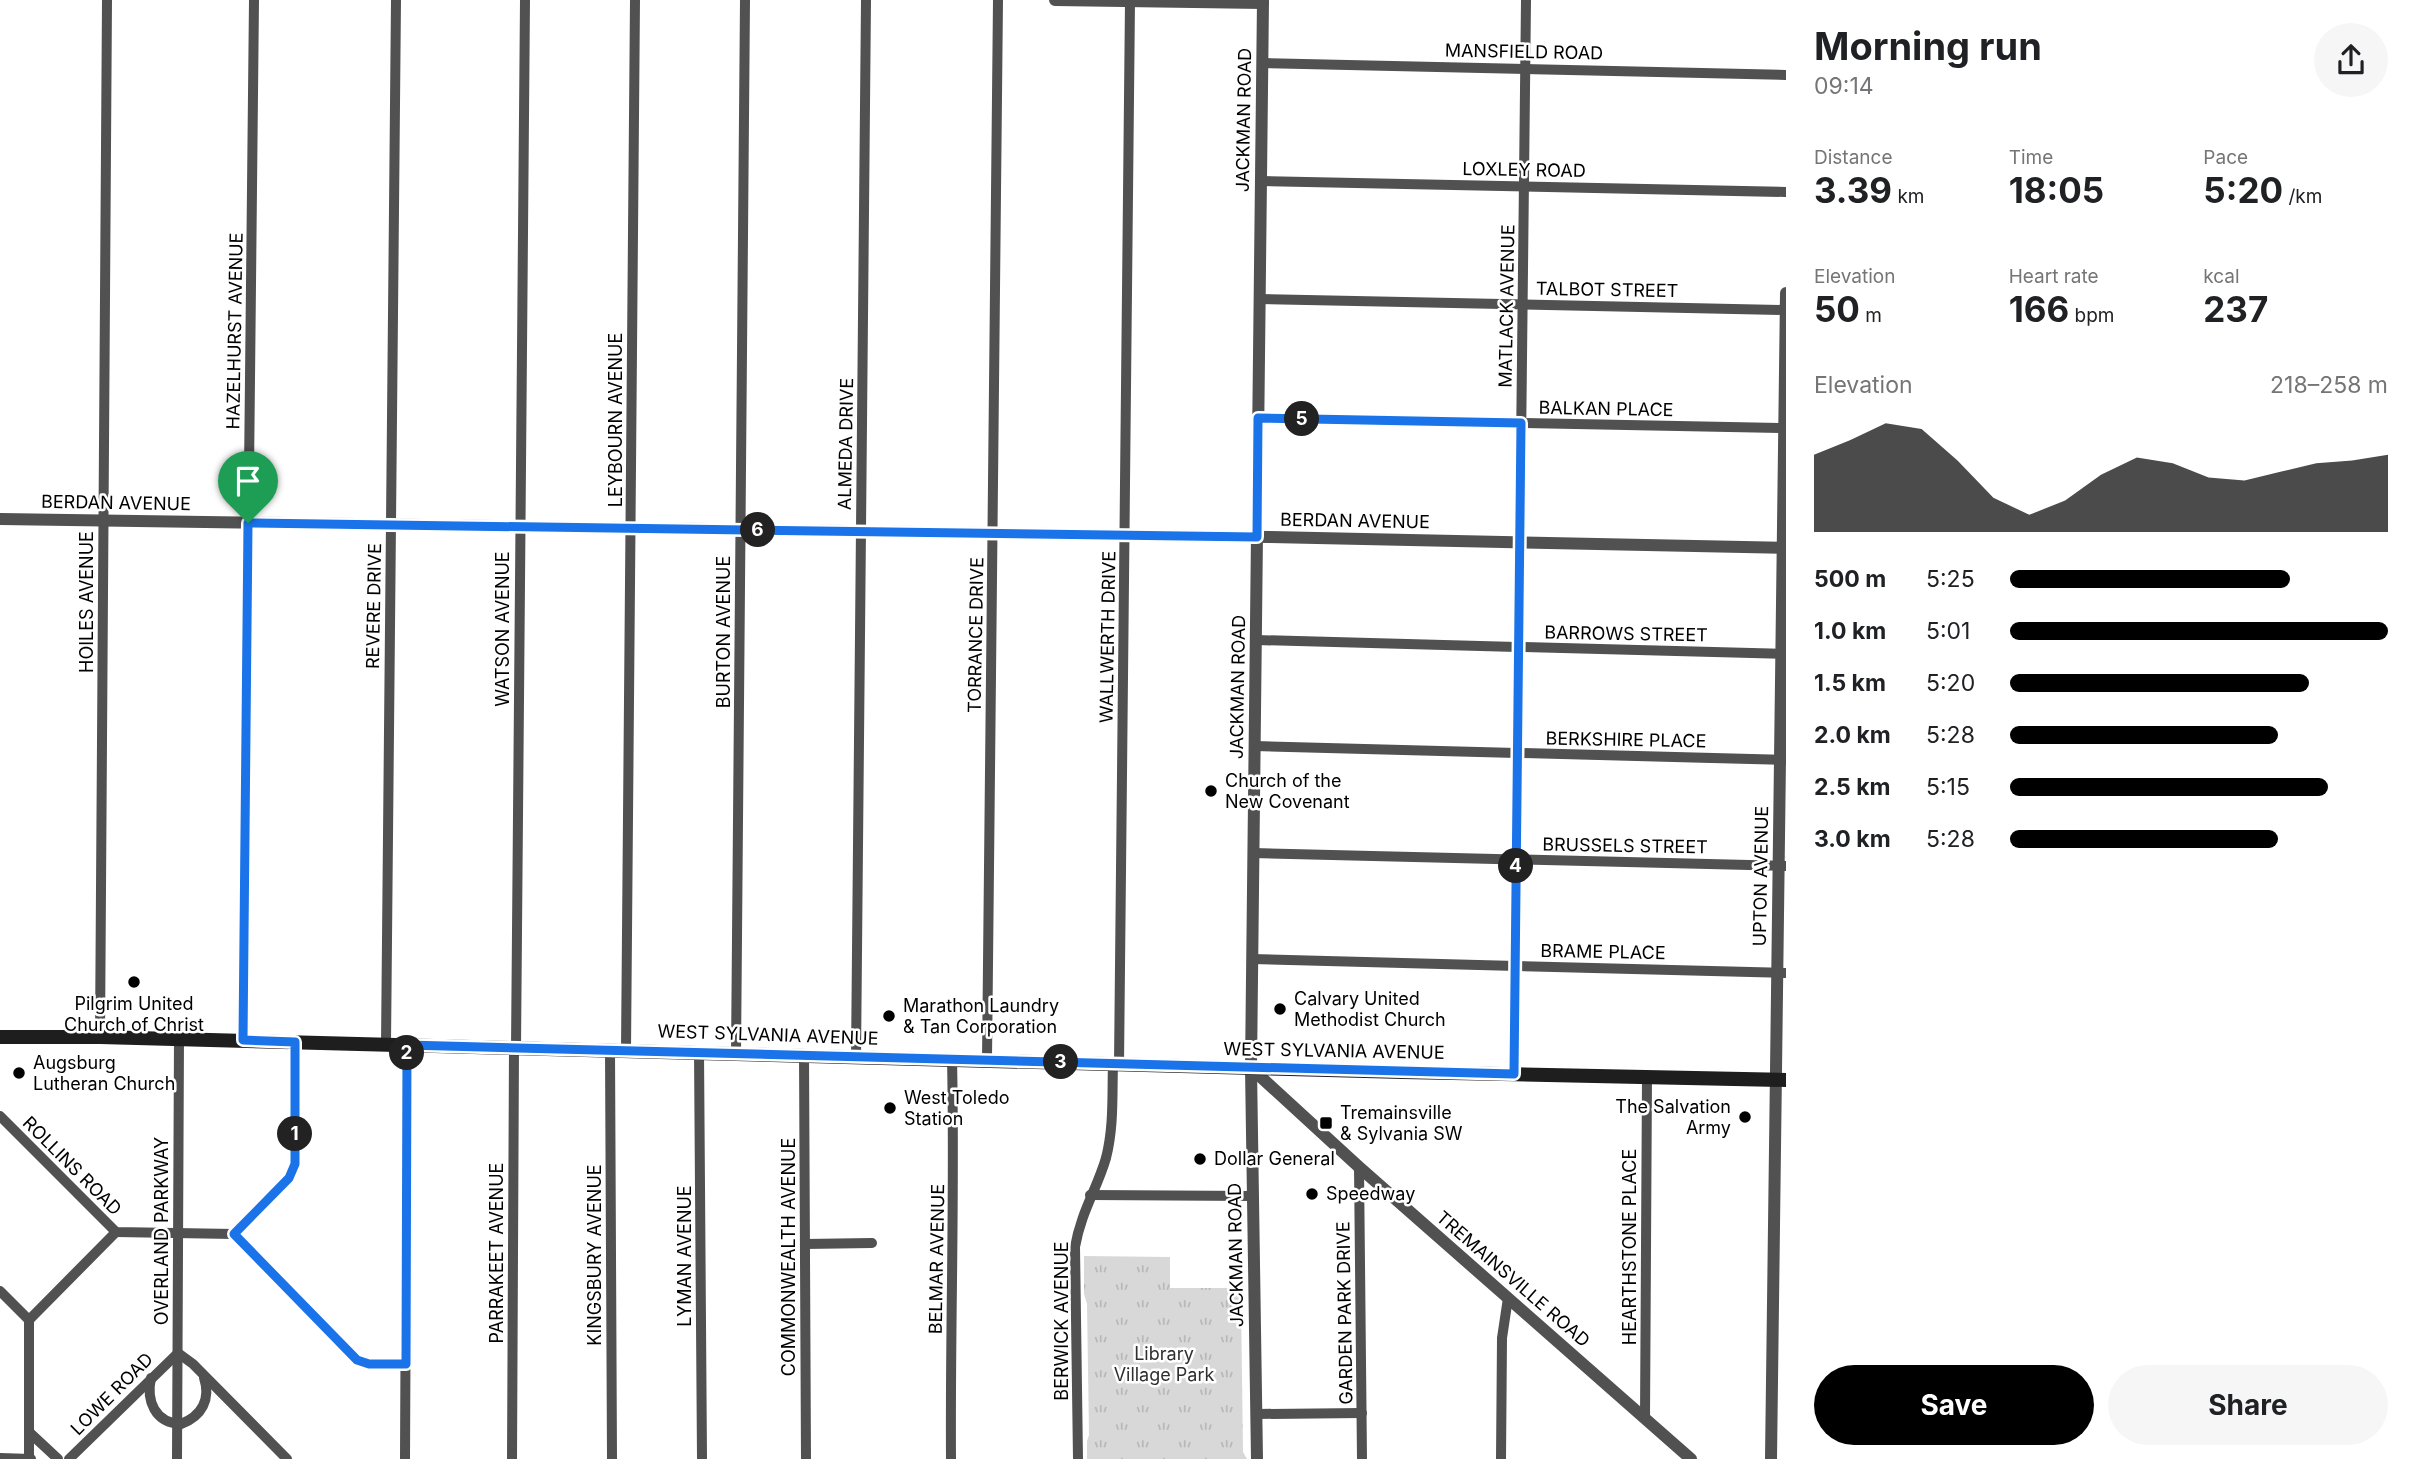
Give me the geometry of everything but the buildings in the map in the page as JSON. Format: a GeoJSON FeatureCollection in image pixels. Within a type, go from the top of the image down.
{"type":"FeatureCollection","features":[{"type":"Feature","properties":{"kind":"main road","name":"WEST SYLVANIA AVENUE"},"geometry":{"type":"LineString","coordinates":[[0,1037],[243,1040],[1781,1080]]}},
{"type":"Feature","properties":{"kind":"street","name":"HOILES AVENUE"},"geometry":{"type":"LineString","coordinates":[[100,1037],[107,0]]}},
{"type":"Feature","properties":{"kind":"street","name":"HAZELHURST AVENUE"},"geometry":{"type":"LineString","coordinates":[[243,1040],[254,0]]}},
{"type":"Feature","properties":{"kind":"street","name":"REVERE DRIVE"},"geometry":{"type":"LineString","coordinates":[[386,1044],[396,0]]}},
{"type":"Feature","properties":{"kind":"street","name":"WATSON AVENUE"},"geometry":{"type":"LineString","coordinates":[[515,1048],[525,0]]}},
{"type":"Feature","properties":{"kind":"street","name":"LEYBOURN AVENUE"},"geometry":{"type":"LineString","coordinates":[[626,1050],[635,0]]}},
{"type":"Feature","properties":{"kind":"street","name":"BURTON AVENUE"},"geometry":{"type":"LineString","coordinates":[[736,1054],[745,0]]}},
{"type":"Feature","properties":{"kind":"street","name":"ALMEDA DRIVE"},"geometry":{"type":"LineString","coordinates":[[856,1057],[866,0]]}},
{"type":"Feature","properties":{"kind":"street","name":"TORRANCE DRIVE"},"geometry":{"type":"LineString","coordinates":[[987,1060],[998,0]]}},
{"type":"Feature","properties":{"kind":"street"},"geometry":{"type":"LineString","coordinates":[[1055,0],[1263,1]]}},
{"type":"Feature","properties":{"kind":"street","name":"MATLACK AVENUE"},"geometry":{"type":"LineString","coordinates":[[1514,1074],[1526,0]]}},
{"type":"Feature","properties":{"kind":"street","name":"WALLWERTH DRIVE"},"geometry":{"type":"LineString","coordinates":[[1116,1064],[1130,1]]}},
{"type":"Feature","properties":{"kind":"street","name":"JACKMAN ROAD"},"geometry":{"type":"LineString","coordinates":[[1257,1459],[1251,1068],[1263,1]]}},
{"type":"Feature","properties":{"kind":"street","name":"MANSFIELD ROAD"},"geometry":{"type":"LineString","coordinates":[[1262,63],[1786,75]]}},
{"type":"Feature","properties":{"kind":"street","name":"LOXLEY ROAD"},"geometry":{"type":"LineString","coordinates":[[1261,181],[1786,192]]}},
{"type":"Feature","properties":{"kind":"street","name":"UPTON AVENUE"},"geometry":{"type":"LineString","coordinates":[[1771,1459],[1781,1080],[1786,293]]}},
{"type":"Feature","properties":{"kind":"street","name":"TALBOT STREET"},"geometry":{"type":"LineString","coordinates":[[1259,299],[1786,310]]}},
{"type":"Feature","properties":{"kind":"street","name":"BALKAN PLACE"},"geometry":{"type":"LineString","coordinates":[[1258,418],[1521,423],[1785,437]]}},
{"type":"Feature","properties":{"kind":"street","name":"BERDAN AVENUE"},"geometry":{"type":"LineString","coordinates":[[0,519],[1257,537],[1784,548]]}},
{"type":"Feature","properties":{"kind":"street","name":"BARROWS STREET"},"geometry":{"type":"LineString","coordinates":[[1256,640],[1784,654]]}},
{"type":"Feature","properties":{"kind":"street","name":"BERKSHIRE PLACE"},"geometry":{"type":"LineString","coordinates":[[1255,746],[1783,760]]}},
{"type":"Feature","properties":{"kind":"street","name":"BRUSSELS STREET"},"geometry":{"type":"LineString","coordinates":[[1253,853],[1782,866]]}},
{"type":"Feature","properties":{"kind":"street","name":"BRAME PLACE"},"geometry":{"type":"LineString","coordinates":[[1252,959],[1782,972]]}},
{"type":"Feature","properties":{"kind":"street","name":"OVERLAND PARKWAY"},"geometry":{"type":"LineString","coordinates":[[177,1459],[179,1039]]}},
{"type":"Feature","properties":{"kind":"street"},"geometry":{"type":"LineString","coordinates":[[295,1042],[295,1168],[289,1178],[234,1234],[357,1360],[369,1364],[406,1364]]}},
{"type":"Feature","properties":{"kind":"street"},"geometry":{"type":"LineString","coordinates":[[405,1459],[407,1045]]}},
{"type":"Feature","properties":{"kind":"street","name":"PARRAKEET AVENUE"},"geometry":{"type":"LineString","coordinates":[[512,1459],[515,1048]]}},
{"type":"Feature","properties":{"kind":"street","name":"KINGSBURY AVENUE"},"geometry":{"type":"LineString","coordinates":[[610,1050],[612,1459]]}},
{"type":"Feature","properties":{"kind":"street","name":"LYMAN AVENUE"},"geometry":{"type":"LineString","coordinates":[[699,1052],[702,1459]]}},
{"type":"Feature","properties":{"kind":"street","name":"COMMONWEALTH AVENUE"},"geometry":{"type":"LineString","coordinates":[[804,1055],[806,1459]]}},
{"type":"Feature","properties":{"kind":"street","name":"BELMAR AVENUE"},"geometry":{"type":"LineString","coordinates":[[951,1459],[954,1232],[952,1059]]}},
{"type":"Feature","properties":{"kind":"street","name":"BERWICK AVENUE"},"geometry":{"type":"LineString","coordinates":[[1078,1459],[1075,1256],[1079,1226],[1109,1144],[1116,1064]]}},
{"type":"Feature","properties":{"kind":"street","name":"TREMAINSVILLE ROAD"},"geometry":{"type":"LineString","coordinates":[[1251,1068],[1359,1167],[1691,1459]]}},
{"type":"Feature","properties":{"kind":"street","name":"HEARTHSTONE PLACE"},"geometry":{"type":"LineString","coordinates":[[1645,1418],[1647,1077]]}},
{"type":"Feature","properties":{"kind":"street","name":"ROLLINS ROAD"},"geometry":{"type":"LineString","coordinates":[[0,1116],[116,1232],[234,1234]]}},
{"type":"Feature","properties":{"kind":"street","name":"GARDEN PARK DRIVE"},"geometry":{"type":"LineString","coordinates":[[1359,1167],[1362,1459]]}},
{"type":"Feature","properties":{"kind":"street"},"geometry":{"type":"LineString","coordinates":[[1090,1195],[1253,1196]]}},
{"type":"Feature","properties":{"kind":"street"},"geometry":{"type":"LineString","coordinates":[[0,1458],[30,1459],[29,1320],[116,1232]]}},
{"type":"Feature","properties":{"kind":"street"},"geometry":{"type":"LineString","coordinates":[[805,1244],[872,1243]]}},
{"type":"Feature","properties":{"kind":"street"},"geometry":{"type":"LineString","coordinates":[[0,1291],[29,1320]]}},
{"type":"Feature","properties":{"kind":"street"},"geometry":{"type":"LineString","coordinates":[[1500,1459],[1502,1338],[1508,1298]]}},
{"type":"Feature","properties":{"kind":"street"},"geometry":{"type":"LineString","coordinates":[[178,1353],[286,1459]]}},
{"type":"Feature","properties":{"kind":"street","name":"LOWE ROAD"},"geometry":{"type":"LineString","coordinates":[[69,1459],[178,1353]]}},
{"type":"Feature","properties":{"kind":"street"},"geometry":{"type":"LineString","coordinates":[[151,1378],[149,1394],[153,1408],[166,1421],[177,1424],[190,1421],[203,1406],[207,1387],[204,1377]]}},
{"type":"Feature","properties":{"kind":"street"},"geometry":{"type":"LineString","coordinates":[[1256,1414],[1362,1413]]}},
{"type":"Feature","properties":{"kind":"street"},"geometry":{"type":"LineString","coordinates":[[29,1432],[58,1459]]}},
{"type":"Feature","properties":{"kind":"green space","name":"Library Village Park"},"geometry":{"type":"Polygon","coordinates":[[[1084,1256],[1170,1257],[1170,1288],[1244,1288],[1241,1301],[1243,1452],[1247,1459],[1087,1459],[1089,1435],[1084,1256]]]}},
{"type":"Feature","properties":{"kind":"place","name":"Church of the New Covenant"},"geometry":{"type":"Point","coordinates":[1211,791]}},
{"type":"Feature","properties":{"kind":"place","name":"Pilgrim United Church of Christ"},"geometry":{"type":"Point","coordinates":[134,982]}},
{"type":"Feature","properties":{"kind":"place","name":"Calvary United Methodist Church"},"geometry":{"type":"Point","coordinates":[1280,1009]}},
{"type":"Feature","properties":{"kind":"place","name":"Marathon Laundry & Tan Corporation"},"geometry":{"type":"Point","coordinates":[889,1016]}},
{"type":"Feature","properties":{"kind":"place","name":"Augsburg Lutheran Church"},"geometry":{"type":"Point","coordinates":[19,1073]}},
{"type":"Feature","properties":{"kind":"place","name":"West Toledo Station"},"geometry":{"type":"Point","coordinates":[890,1108]}},
{"type":"Feature","properties":{"kind":"place","name":"The Salvation Army"},"geometry":{"type":"Point","coordinates":[1745,1117]}},
{"type":"Feature","properties":{"kind":"place","name":"Tremainsville & Sylvania SW"},"geometry":{"type":"Point","coordinates":[1326,1123]}},
{"type":"Feature","properties":{"kind":"place","name":"Dollar General"},"geometry":{"type":"Point","coordinates":[1200,1159]}},
{"type":"Feature","properties":{"kind":"place","name":"Speedway"},"geometry":{"type":"Point","coordinates":[1312,1194]}},
{"type":"Feature","properties":{"kind":"route"},"geometry":{"type":"LineString","coordinates":[[1258,418],[1521,423],[1514,1074],[407,1045],[406,1364],[361,1362],[234,1234],[293,1174],[295,1168],[295,1042],[243,1040],[248,523],[1257,537],[1258,418]]}}]}
